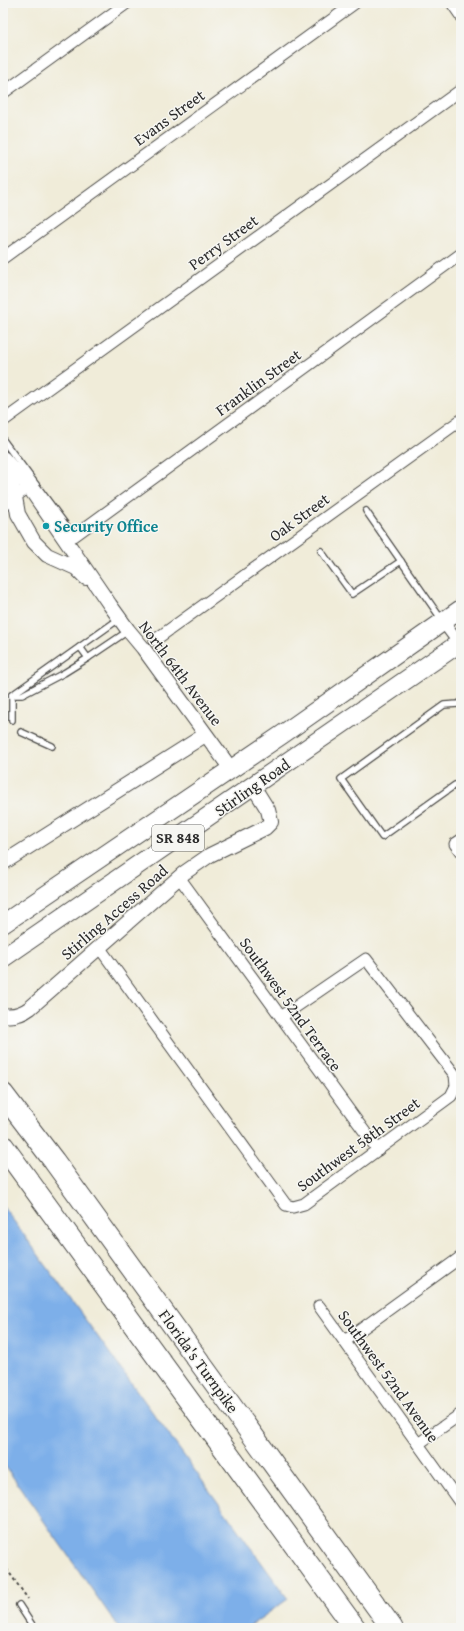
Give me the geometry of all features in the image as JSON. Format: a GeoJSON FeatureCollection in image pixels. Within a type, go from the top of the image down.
{"type":"FeatureCollection","features":[{"type":"Feature","properties":{"kind":"highway","name":"Florida's Turnpike"},"geometry":{"type":"LineString","coordinates":[[3,1094],[58,1167],[392,1628]]}},
{"type":"Feature","properties":{"kind":"highway","name":"Florida's Turnpike"},"geometry":{"type":"LineString","coordinates":[[3,1146],[354,1628]]}},
{"type":"Feature","properties":{"kind":"main road","name":"Stirling Road"},"geometry":{"type":"LineString","coordinates":[[3,924],[461,609]]}},
{"type":"Feature","properties":{"kind":"main road","name":"Stirling Road"},"geometry":{"type":"LineString","coordinates":[[3,958],[460,644]]}},
{"type":"Feature","properties":{"kind":"street"},"geometry":{"type":"LineString","coordinates":[[3,93],[127,3]]}},
{"type":"Feature","properties":{"kind":"street","name":"Evans Street"},"geometry":{"type":"LineString","coordinates":[[3,258],[355,3]]}},
{"type":"Feature","properties":{"kind":"street"},"geometry":{"type":"LineString","coordinates":[[452,3],[461,16]]}},
{"type":"Feature","properties":{"kind":"street","name":"Perry Street"},"geometry":{"type":"LineString","coordinates":[[3,421],[461,90]]}},
{"type":"Feature","properties":{"kind":"street","name":"Franklin Street"},"geometry":{"type":"LineString","coordinates":[[74,536],[461,254]]}},
{"type":"Feature","properties":{"kind":"street","name":"Oak Street"},"geometry":{"type":"LineString","coordinates":[[155,640],[461,420]]}},
{"type":"Feature","properties":{"kind":"street","name":"North 64th Avenue"},"geometry":{"type":"LineString","coordinates":[[4,459],[29,487],[120,619],[143,648],[230,769]]}},
{"type":"Feature","properties":{"kind":"street","name":"North 64th Avenue"},"geometry":{"type":"LineString","coordinates":[[4,459],[15,497],[18,514],[34,542],[47,555],[76,568],[104,596]]}},
{"type":"Feature","properties":{"kind":"street"},"geometry":{"type":"LineString","coordinates":[[3,505],[29,487]]}},
{"type":"Feature","properties":{"kind":"street"},"geometry":{"type":"LineString","coordinates":[[443,622],[460,644]]}},
{"type":"Feature","properties":{"kind":"street"},"geometry":{"type":"LineString","coordinates":[[3,863],[206,735]]}},
{"type":"Feature","properties":{"kind":"street","name":"Stirling Access Road"},"geometry":{"type":"LineString","coordinates":[[3,1015],[9,1016],[22,1013],[30,1008],[179,877],[210,855],[265,828],[271,822],[268,810],[253,786]]}},
{"type":"Feature","properties":{"kind":"street","name":"Southwest 52nd Terrace"},"geometry":{"type":"LineString","coordinates":[[179,877],[378,1150]]}},
{"type":"Feature","properties":{"kind":"street","name":"Southwest 58th Street"},"geometry":{"type":"LineString","coordinates":[[99,948],[286,1205],[293,1207],[304,1204],[451,1096],[456,1086],[455,1075],[366,959],[281,1017]]}},
{"type":"Feature","properties":{"kind":"street"},"geometry":{"type":"LineString","coordinates":[[345,1341],[461,1257]]}},
{"type":"Feature","properties":{"kind":"street","name":"Southwest 52nd Avenue"},"geometry":{"type":"LineString","coordinates":[[319,1306],[461,1504]]}},
{"type":"Feature","properties":{"kind":"street"},"geometry":{"type":"LineString","coordinates":[[418,1444],[461,1414]]}},
{"type":"Feature","properties":{"kind":"lane"},"geometry":{"type":"LineString","coordinates":[[3,440],[74,536]]}},
{"type":"Feature","properties":{"kind":"lane"},"geometry":{"type":"LineString","coordinates":[[366,511],[443,622]]}},
{"type":"Feature","properties":{"kind":"lane"},"geometry":{"type":"LineString","coordinates":[[321,551],[352,594],[401,561]]}},
{"type":"Feature","properties":{"kind":"lane"},"geometry":{"type":"LineString","coordinates":[[12,695],[120,619]]}},
{"type":"Feature","properties":{"kind":"lane"},"geometry":{"type":"LineString","coordinates":[[12,695],[22,694],[88,658],[128,630]]}},
{"type":"Feature","properties":{"kind":"lane"},"geometry":{"type":"LineString","coordinates":[[80,647],[88,658]]}},
{"type":"Feature","properties":{"kind":"lane"},"geometry":{"type":"LineString","coordinates":[[12,695],[12,720]]}},
{"type":"Feature","properties":{"kind":"lane"},"geometry":{"type":"LineString","coordinates":[[460,705],[444,705],[341,779],[382,837],[455,785],[461,784]]}},
{"type":"Feature","properties":{"kind":"lane"},"geometry":{"type":"LineString","coordinates":[[21,732],[52,746]]}},
{"type":"Feature","properties":{"kind":"lane"},"geometry":{"type":"LineString","coordinates":[[18,1606],[34,1628]]}},
{"type":"Feature","properties":{"kind":"path"},"geometry":{"type":"LineString","coordinates":[[3,1564],[28,1599]]}},
{"type":"Feature","properties":{"kind":"water"},"geometry":{"type":"Polygon","coordinates":[[[3,1206],[288,1599],[247,1628],[119,1628],[3,1463],[3,1206]]]}},
{"type":"Feature","properties":{"kind":"place","name":"Security Office"},"geometry":{"type":"Point","coordinates":[46,526]}}]}
